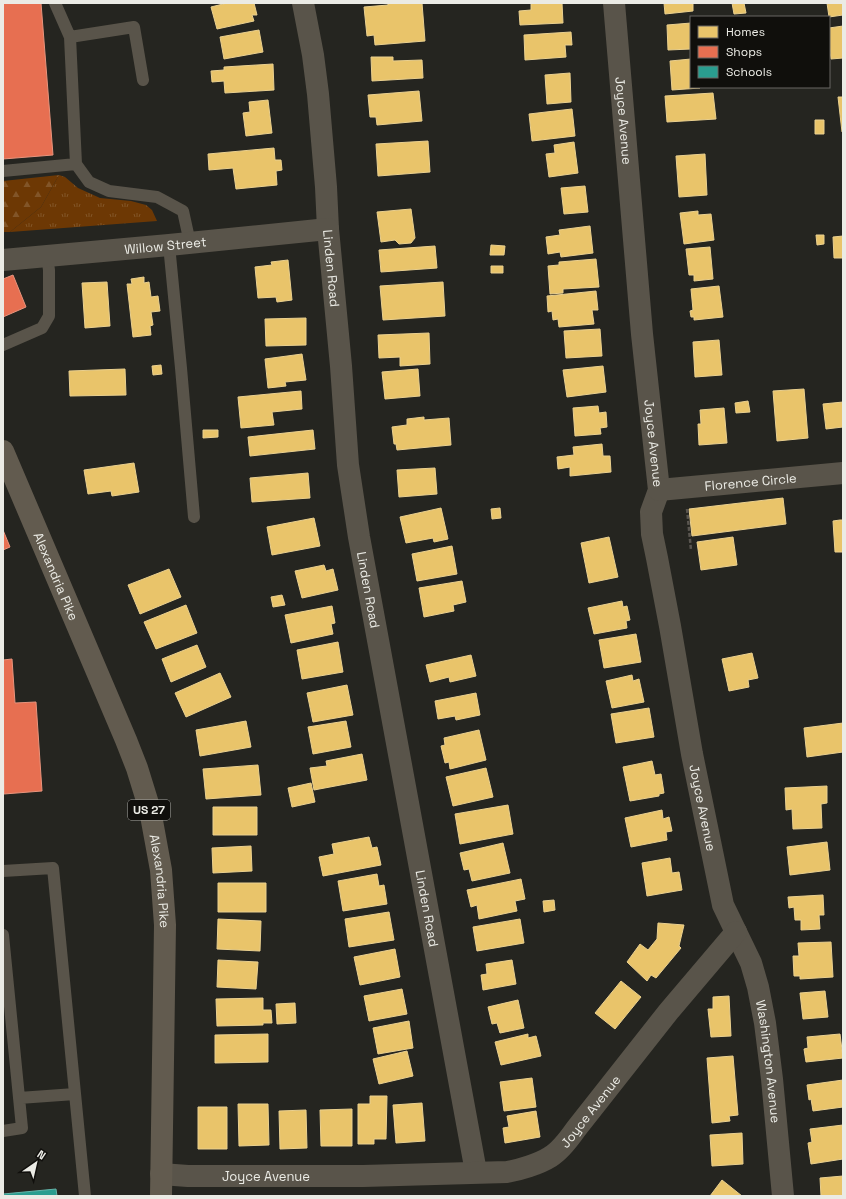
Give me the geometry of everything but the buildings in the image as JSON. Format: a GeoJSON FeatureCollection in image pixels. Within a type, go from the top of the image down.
{"type":"FeatureCollection","features":[{"type":"Feature","properties":{"kind":"main road","name":"Alexandria Pike"},"geometry":{"type":"LineString","coordinates":[[3,451],[126,740],[137,768],[150,810],[161,870],[165,925],[161,1196]]}},
{"type":"Feature","properties":{"kind":"street","name":"Linden Road"},"geometry":{"type":"LineString","coordinates":[[302,3],[313,55],[318,94],[348,465],[359,537],[476,1172]]}},
{"type":"Feature","properties":{"kind":"street","name":"Joyce Avenue"},"geometry":{"type":"LineString","coordinates":[[161,1174],[196,1176],[363,1176],[507,1172],[519,1170],[550,1157],[576,1130],[669,1010],[736,932],[723,905],[692,754],[652,534],[651,512],[659,490],[642,334],[614,3]]}},
{"type":"Feature","properties":{"kind":"street","name":"Willow Street"},"geometry":{"type":"LineString","coordinates":[[3,260],[328,229]]}},
{"type":"Feature","properties":{"kind":"street","name":"Florence Circle"},"geometry":{"type":"LineString","coordinates":[[659,490],[843,473]]}},
{"type":"Feature","properties":{"kind":"street","name":"Washington Avenue"},"geometry":{"type":"LineString","coordinates":[[736,932],[751,963],[757,982],[765,1023],[774,1092],[782,1196]]}},
{"type":"Feature","properties":{"kind":"lane"},"geometry":{"type":"LineString","coordinates":[[55,3],[70,37],[76,164],[89,182],[109,191],[157,197],[183,211],[179,244],[181,368],[194,517]]}},
{"type":"Feature","properties":{"kind":"lane"},"geometry":{"type":"LineString","coordinates":[[70,37],[134,27],[143,80]]}},
{"type":"Feature","properties":{"kind":"lane"},"geometry":{"type":"LineString","coordinates":[[3,171],[76,164]]}},
{"type":"Feature","properties":{"kind":"lane"},"geometry":{"type":"LineString","coordinates":[[3,345],[42,328],[49,316],[49,270],[47,256]]}},
{"type":"Feature","properties":{"kind":"lane"},"geometry":{"type":"LineString","coordinates":[[3,871],[53,868],[85,1196]]}},
{"type":"Feature","properties":{"kind":"lane"},"geometry":{"type":"LineString","coordinates":[[3,934],[22,1128],[3,1131]]}},
{"type":"Feature","properties":{"kind":"lane"},"geometry":{"type":"LineString","coordinates":[[19,1098],[75,1094]]}},
{"type":"Feature","properties":{"kind":"path"},"geometry":{"type":"LineString","coordinates":[[692,550],[686,507],[693,506]]}},
{"type":"Feature","properties":{"kind":"green space"},"geometry":{"type":"Polygon","coordinates":[[[59,175],[65,177],[78,188],[100,198],[131,201],[146,205],[152,210],[157,221],[10,232],[41,207],[59,175]]]}},
{"type":"Feature","properties":{"kind":"green space"},"geometry":{"type":"Polygon","coordinates":[[[59,175],[41,207],[10,232],[3,232],[3,181],[59,175]]]}}]}
